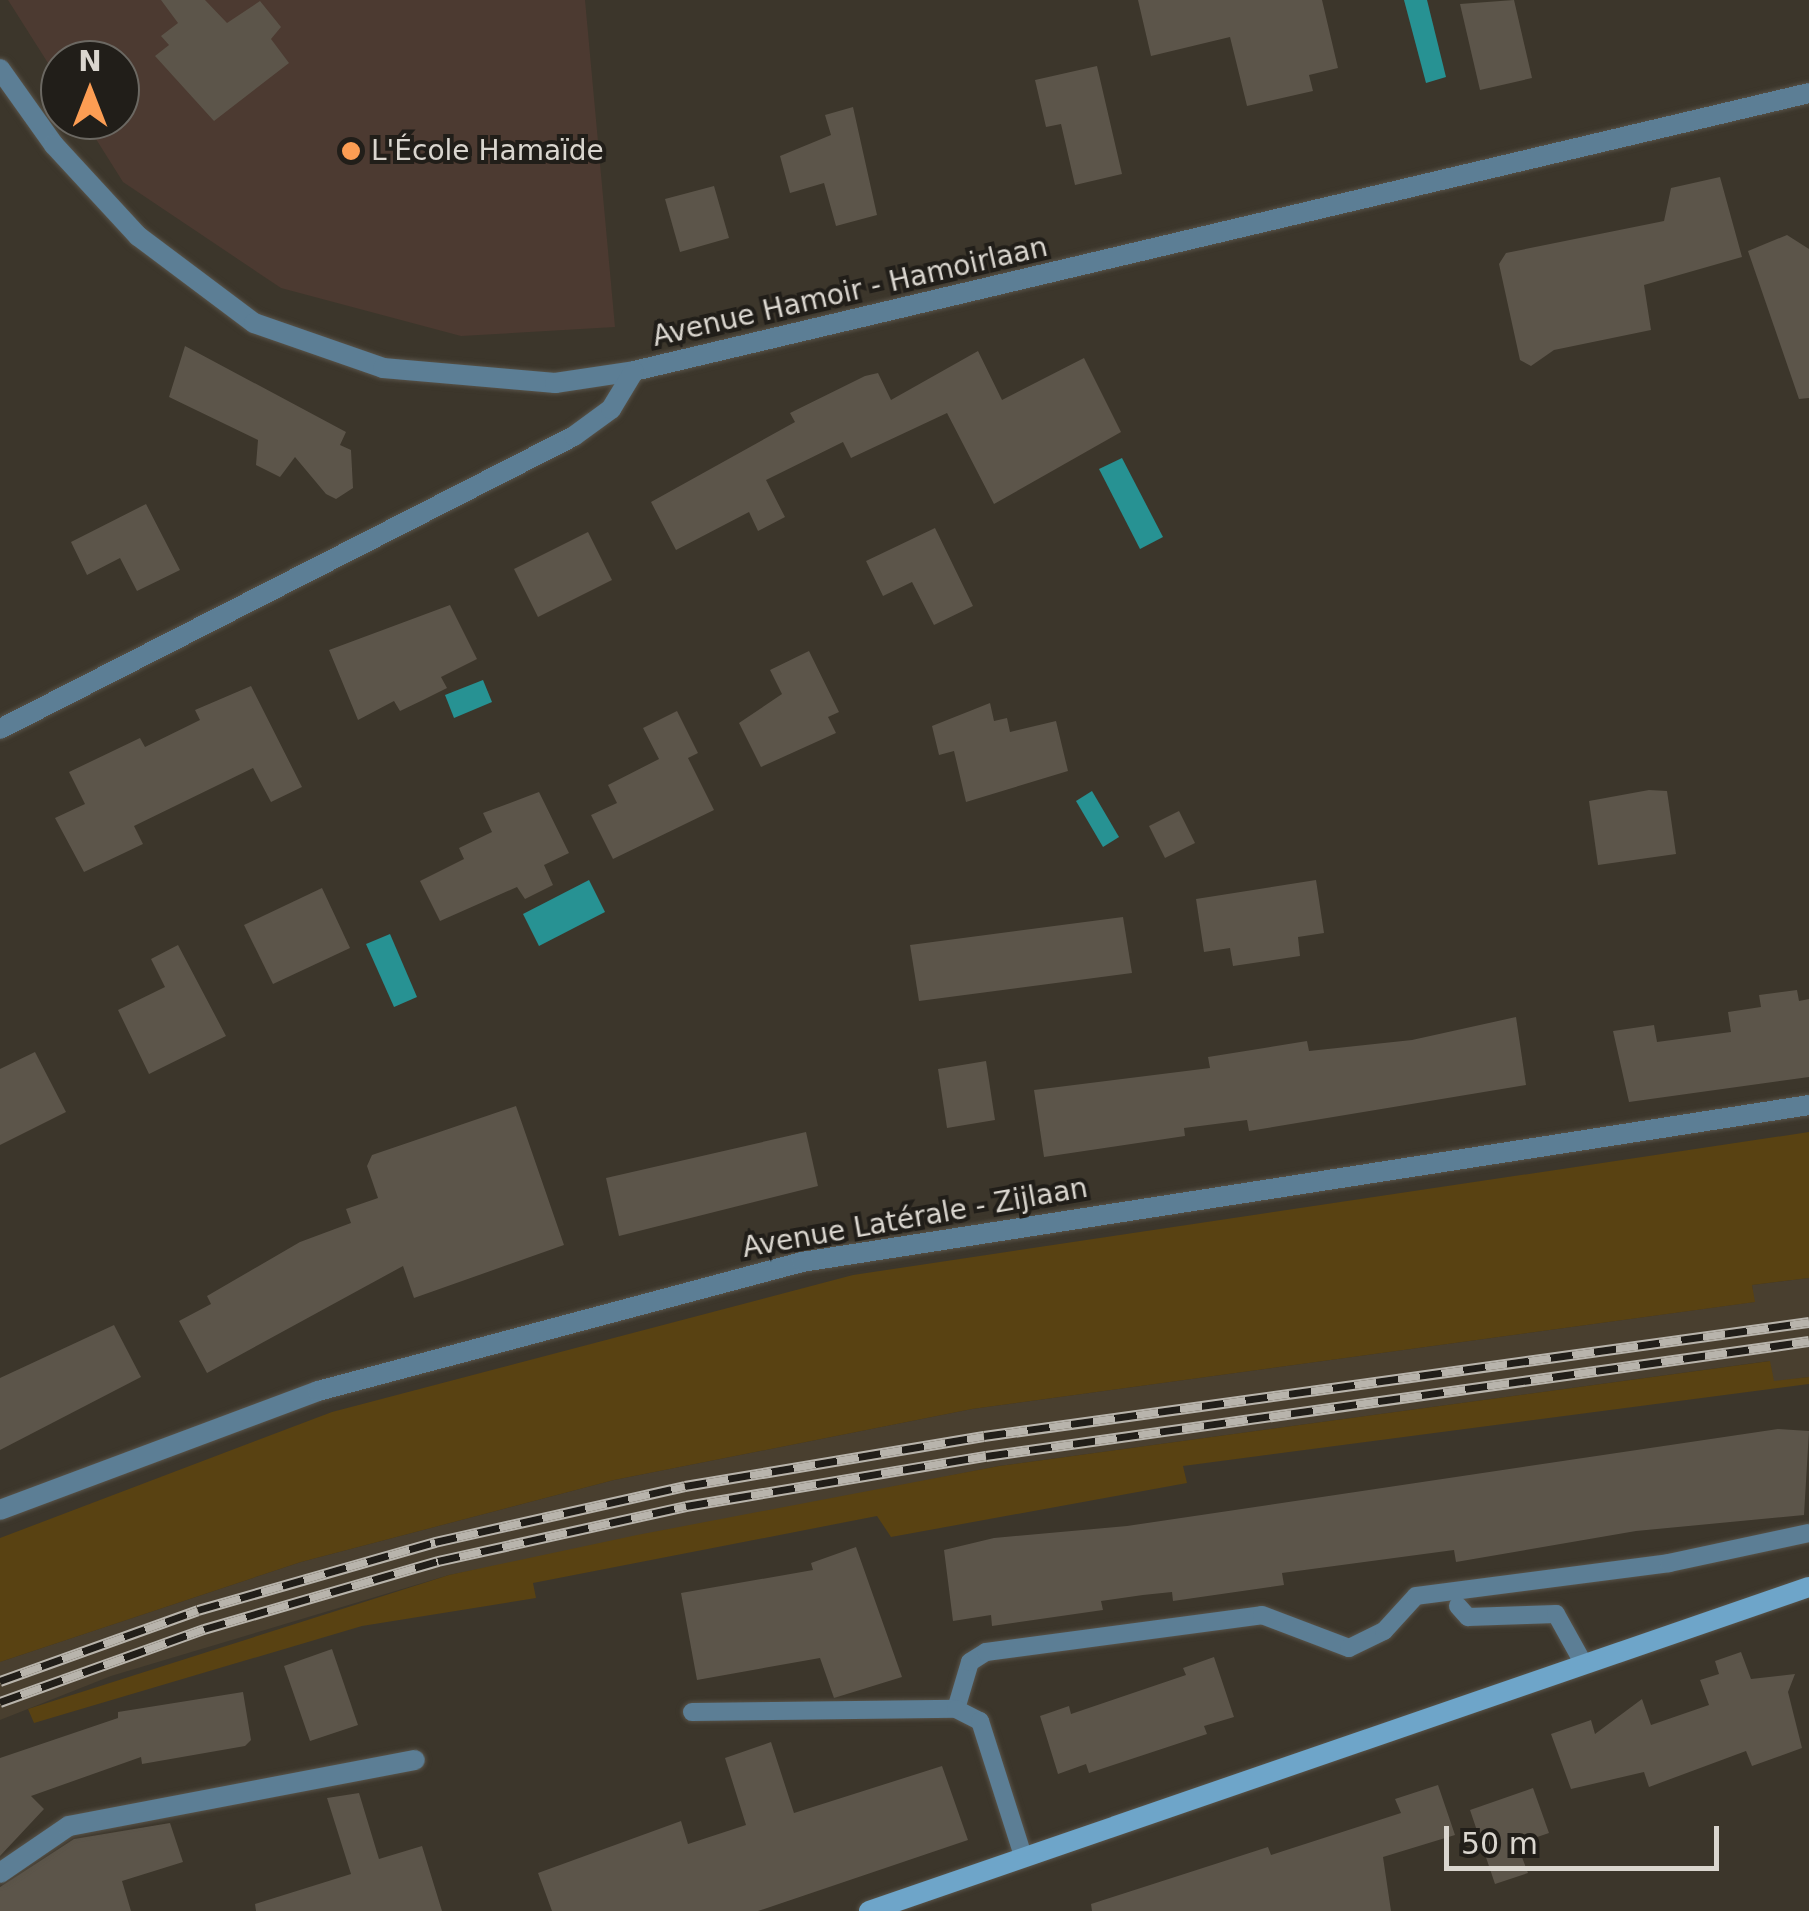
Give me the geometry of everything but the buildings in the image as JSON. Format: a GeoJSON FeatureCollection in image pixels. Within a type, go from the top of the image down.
{"type":"FeatureCollection","features":[{"type":"Feature","properties":{"kind":"main road"},"geometry":{"type":"LineString","coordinates":[[869,1911],[1022,1854],[1809,1587]]}},
{"type":"Feature","properties":{"kind":"street","name":"Avenue Hamoir - Hamoirlaan"},"geometry":{"type":"LineString","coordinates":[[0,70],[54,145],[138,236],[254,323],[383,368],[460,379],[555,383],[634,371],[1809,93]]}},
{"type":"Feature","properties":{"kind":"street"},"geometry":{"type":"LineString","coordinates":[[0,729],[574,436],[611,409],[634,371]]}},
{"type":"Feature","properties":{"kind":"street","name":"Avenue Latérale - Zijlaan"},"geometry":{"type":"LineString","coordinates":[[0,1510],[318,1392],[802,1262],[1809,1105]]}},
{"type":"Feature","properties":{"kind":"street"},"geometry":{"type":"LineString","coordinates":[[0,1873],[70,1826],[416,1760]]}},
{"type":"Feature","properties":{"kind":"lane"},"geometry":{"type":"LineString","coordinates":[[956,1709],[970,1662],[986,1652],[1262,1615],[1349,1648],[1384,1631],[1416,1596],[1669,1562],[1809,1533]]}},
{"type":"Feature","properties":{"kind":"lane"},"geometry":{"type":"LineString","coordinates":[[1458,1606],[1468,1617],[1556,1614],[1582,1661]]}},
{"type":"Feature","properties":{"kind":"lane"},"geometry":{"type":"LineString","coordinates":[[692,1712],[956,1709],[980,1722],[1022,1854]]}},
{"type":"Feature","properties":{"kind":"shaded area","name":"L'École Hamaïde"},"geometry":{"type":"Polygon","coordinates":[[[8,0],[585,0],[615,327],[461,336],[281,288],[123,182],[97,140],[140,140],[140,40],[40,40],[40,50],[8,0]]]}},
{"type":"Feature","properties":{"kind":"shaded area"},"geometry":{"type":"Polygon","coordinates":[[[1809,1132],[1809,1278],[1752,1285],[1755,1302],[972,1409],[614,1480],[301,1562],[0,1662],[0,1538],[332,1412],[853,1275],[1809,1132]]]}},
{"type":"Feature","properties":{"kind":"shaded area"},"geometry":{"type":"Polygon","coordinates":[[[1809,1278],[1809,1377],[1773,1382],[1769,1361],[999,1466],[449,1575],[111,1676],[0,1720],[0,1662],[301,1562],[614,1480],[972,1409],[1754,1302],[1752,1285],[1809,1278]]]}},
{"type":"Feature","properties":{"kind":"shaded area"},"geometry":{"type":"Polygon","coordinates":[[[1770,1361],[1774,1381],[1809,1377],[1809,1384],[1183,1466],[1187,1483],[891,1537],[877,1516],[533,1583],[536,1598],[362,1626],[34,1723],[28,1709],[449,1575],[637,1535],[999,1466],[1770,1361]]]}},
{"type":"Feature","properties":{"kind":"water"},"geometry":{"type":"Polygon","coordinates":[[[1404,0],[1427,0],[1446,77],[1426,83],[1404,0]]]}},
{"type":"Feature","properties":{"kind":"water"},"geometry":{"type":"Polygon","coordinates":[[[1122,458],[1163,537],[1140,549],[1099,469],[1122,458]]]}},
{"type":"Feature","properties":{"kind":"water"},"geometry":{"type":"Polygon","coordinates":[[[483,680],[492,702],[454,718],[445,695],[483,680]]]}},
{"type":"Feature","properties":{"kind":"water"},"geometry":{"type":"Polygon","coordinates":[[[1092,791],[1119,837],[1103,847],[1076,801],[1092,791]]]}},
{"type":"Feature","properties":{"kind":"water"},"geometry":{"type":"Polygon","coordinates":[[[589,880],[605,912],[539,946],[523,914],[589,880]]]}},
{"type":"Feature","properties":{"kind":"water"},"geometry":{"type":"Polygon","coordinates":[[[390,934],[417,997],[394,1007],[366,944],[390,934]]]}},
{"type":"Feature","properties":{"kind":"railway"},"geometry":{"type":"LineString","coordinates":[[0,1681],[198,1610],[435,1542],[685,1486],[984,1436],[1809,1322]]}},
{"type":"Feature","properties":{"kind":"railway"},"geometry":{"type":"LineString","coordinates":[[0,1702],[204,1629],[438,1561],[686,1506],[986,1456],[1809,1341]]}},
{"type":"Feature","properties":{"kind":"place","name":"L'École Hamaïde"},"geometry":{"type":"Point","coordinates":[351,151]}}]}
